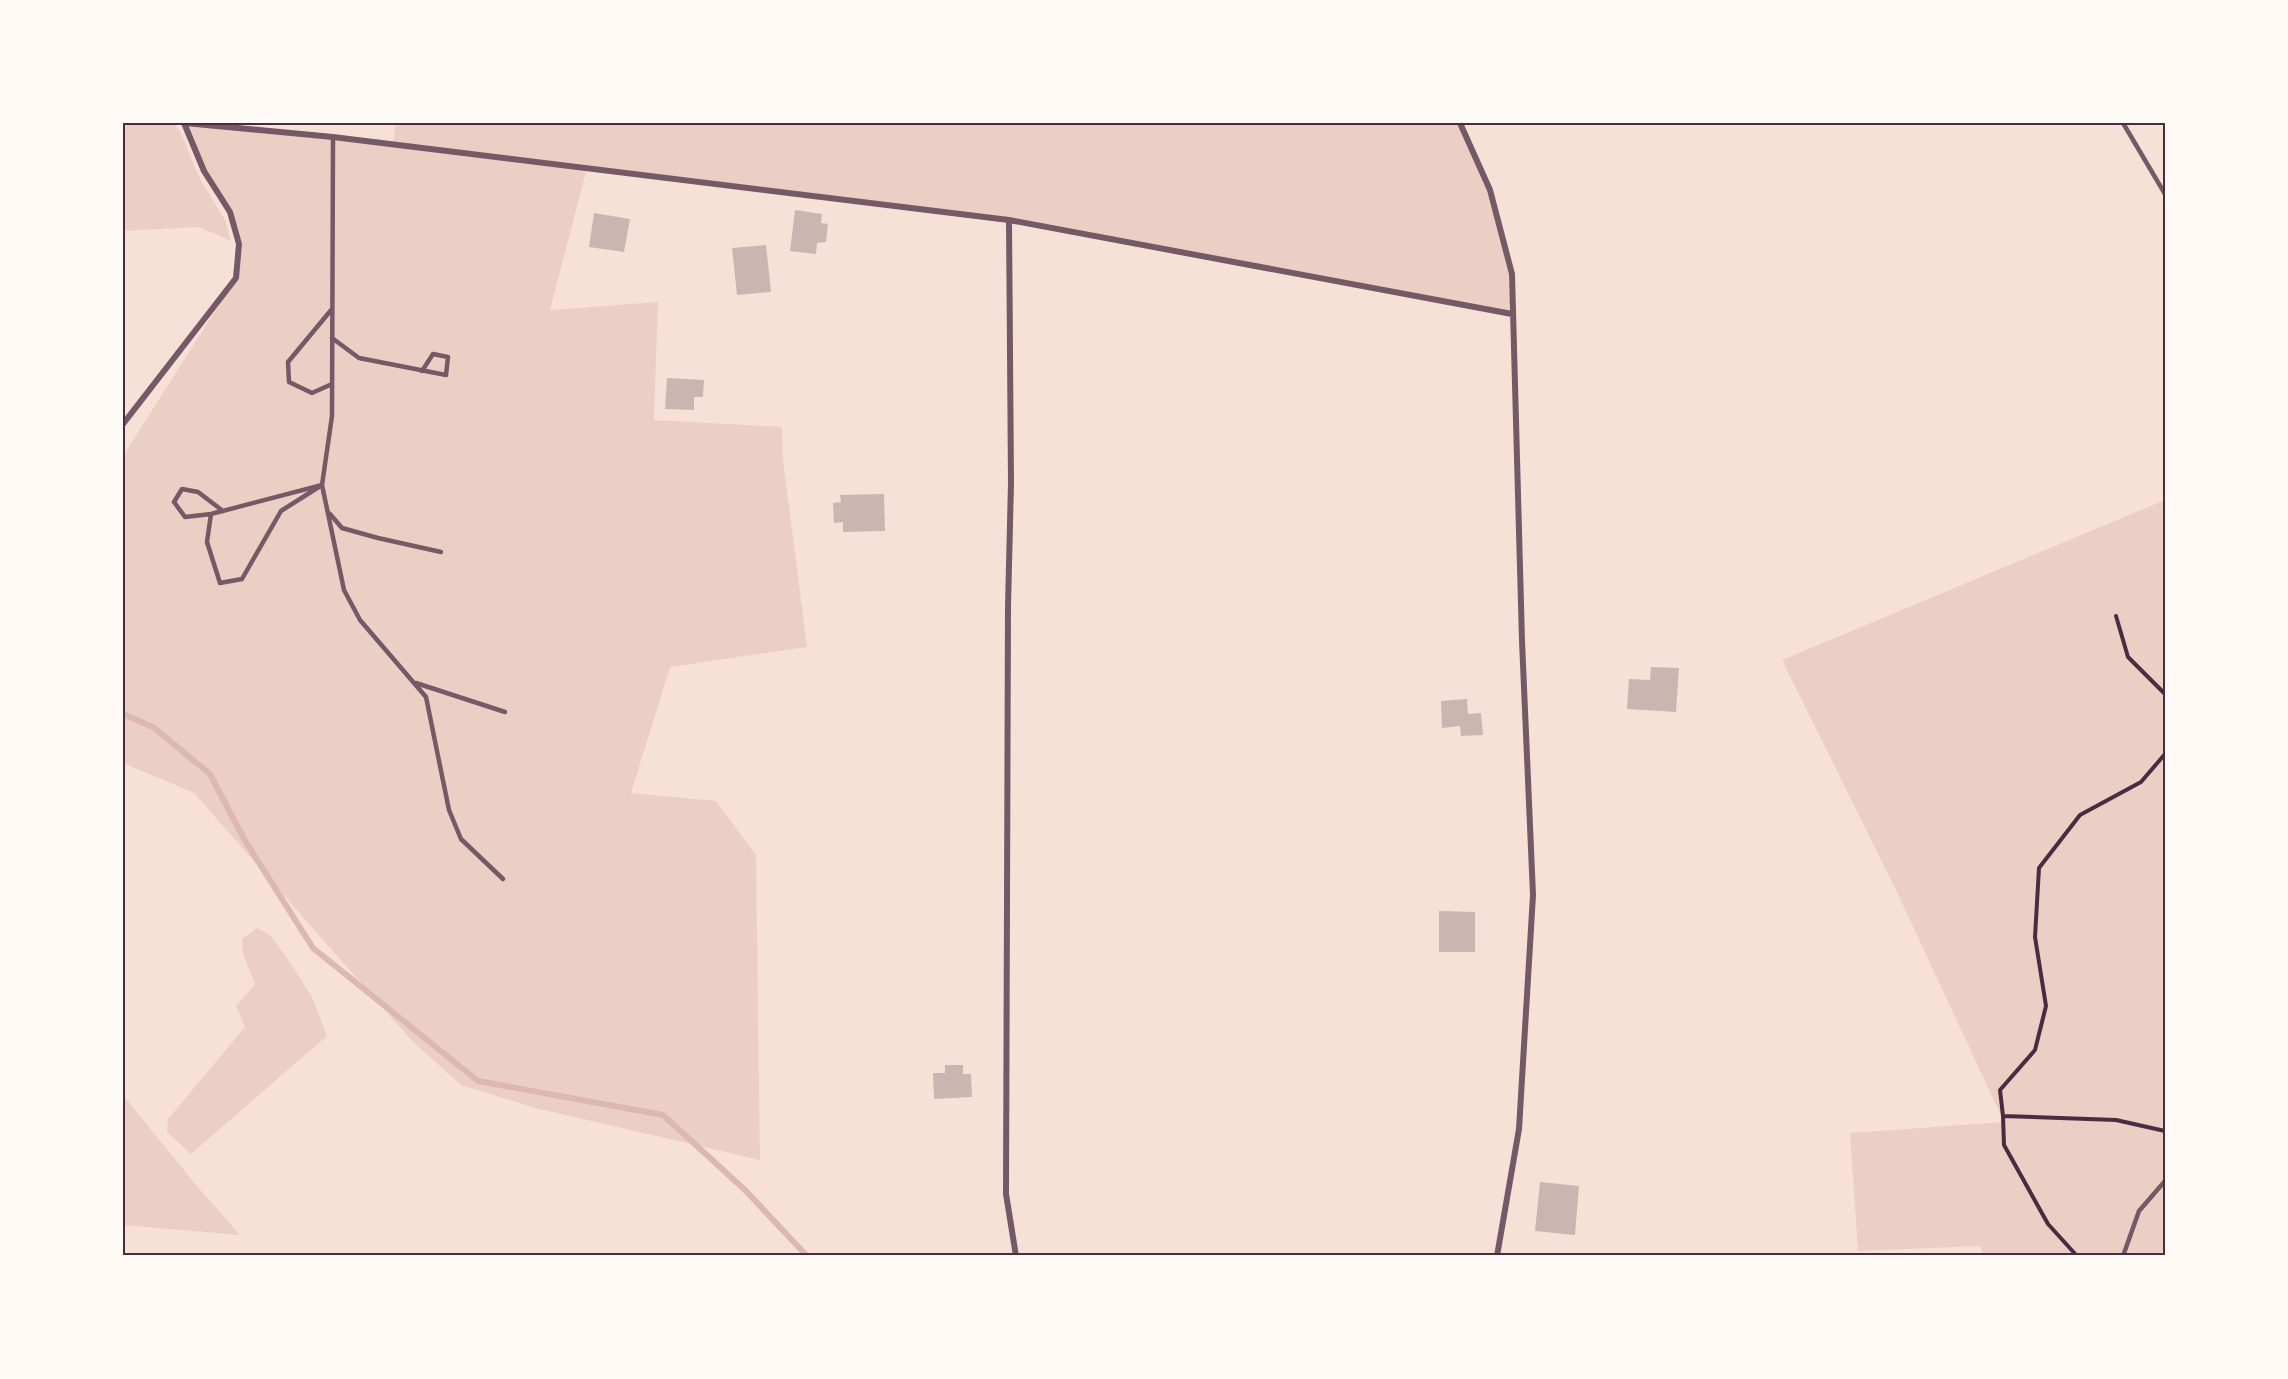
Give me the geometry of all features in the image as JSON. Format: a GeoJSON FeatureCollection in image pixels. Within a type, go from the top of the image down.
{"type":"FeatureCollection","features":[{"type":"Feature","properties":{"kind":"street"},"geometry":{"type":"LineString","coordinates":[[123,424],[236,278],[239,244],[230,212],[204,171],[185,123],[333,137],[1009,220],[1512,314]]}},
{"type":"Feature","properties":{"kind":"street"},"geometry":{"type":"LineString","coordinates":[[1460,123],[1490,190],[1512,274],[1522,641],[1533,895],[1519,1129],[1497,1256]]}},
{"type":"Feature","properties":{"kind":"street"},"geometry":{"type":"LineString","coordinates":[[1009,220],[1011,483],[1008,606],[1006,1194],[1016,1256]]}},
{"type":"Feature","properties":{"kind":"lane"},"geometry":{"type":"LineString","coordinates":[[2123,123],[2165,194]]}},
{"type":"Feature","properties":{"kind":"lane"},"geometry":{"type":"LineString","coordinates":[[333,137],[332,416],[322,485],[344,590],[360,620],[426,697],[449,810],[461,839],[503,879]]}},
{"type":"Feature","properties":{"kind":"lane"},"geometry":{"type":"LineString","coordinates":[[332,309],[288,362],[290,382],[312,393],[332,384]]}},
{"type":"Feature","properties":{"kind":"lane"},"geometry":{"type":"LineString","coordinates":[[332,338],[359,358],[422,371],[446,375],[448,357],[433,354],[422,371]]}},
{"type":"Feature","properties":{"kind":"lane"},"geometry":{"type":"LineString","coordinates":[[223,511],[198,492],[182,489],[174,502],[185,517],[211,514],[223,511],[322,485]]}},
{"type":"Feature","properties":{"kind":"lane"},"geometry":{"type":"LineString","coordinates":[[211,514],[207,542],[220,583],[242,579],[281,512],[322,485]]}},
{"type":"Feature","properties":{"kind":"lane"},"geometry":{"type":"LineString","coordinates":[[328,512],[342,528],[441,552]]}},
{"type":"Feature","properties":{"kind":"lane"},"geometry":{"type":"LineString","coordinates":[[413,682],[505,712]]}},
{"type":"Feature","properties":{"kind":"lane"},"geometry":{"type":"LineString","coordinates":[[2123,1256],[2139,1211],[2165,1181]]}},
{"type":"Feature","properties":{"kind":"path"},"geometry":{"type":"LineString","coordinates":[[2116,616],[2128,657],[2165,694]]}},
{"type":"Feature","properties":{"kind":"path"},"geometry":{"type":"LineString","coordinates":[[2077,1256],[2048,1224],[2004,1145],[2000,1090],[2035,1050],[2046,1006],[2035,937],[2039,868],[2080,815],[2140,782],[2165,754]]}},
{"type":"Feature","properties":{"kind":"path"},"geometry":{"type":"LineString","coordinates":[[2003,1116],[2116,1120],[2165,1131]]}},
{"type":"Feature","properties":{"kind":"shaded area"},"geometry":{"type":"Polygon","coordinates":[[[123,123],[174,123],[180,131],[200,179],[225,220],[231,241],[199,227],[123,231],[123,123]]]}},
{"type":"Feature","properties":{"kind":"shaded area"},"geometry":{"type":"Polygon","coordinates":[[[185,123],[393,144],[396,123],[1460,123],[1490,190],[1512,274],[1512,314],[1009,220],[587,168],[550,310],[658,302],[654,420],[782,427],[783,459],[807,647],[670,667],[631,793],[716,801],[756,855],[760,1160],[535,1108],[461,1085],[412,1041],[194,793],[123,763],[123,456],[236,278],[239,244],[230,212],[204,171],[185,123]]]}},
{"type":"Feature","properties":{"kind":"shaded area"},"geometry":{"type":"Polygon","coordinates":[[[2165,500],[2165,1256],[1984,1256],[1980,1246],[1858,1251],[1850,1133],[2004,1122],[1895,888],[1782,660],[2165,500]]]}},
{"type":"Feature","properties":{"kind":"shaded area"},"geometry":{"type":"Polygon","coordinates":[[[257,928],[270,935],[290,962],[312,997],[327,1036],[191,1154],[167,1132],[168,1119],[245,1027],[236,1006],[255,984],[243,954],[242,939],[257,928]]]}},
{"type":"Feature","properties":{"kind":"shaded area"},"geometry":{"type":"Polygon","coordinates":[[[123,1095],[196,1185],[240,1235],[123,1225],[123,1095]]]}},
{"type":"Feature","properties":{"kind":"building"},"geometry":{"type":"Polygon","coordinates":[[[795,210],[822,214],[821,223],[828,224],[826,242],[817,243],[816,254],[790,251],[795,210]]]}},
{"type":"Feature","properties":{"kind":"building"},"geometry":{"type":"Polygon","coordinates":[[[594,213],[630,219],[624,252],[589,247],[594,213]]]}},
{"type":"Feature","properties":{"kind":"building"},"geometry":{"type":"Polygon","coordinates":[[[766,245],[771,292],[737,295],[732,248],[766,245]]]}},
{"type":"Feature","properties":{"kind":"building"},"geometry":{"type":"Polygon","coordinates":[[[667,378],[704,380],[703,397],[694,397],[694,410],[665,409],[667,378]]]}},
{"type":"Feature","properties":{"kind":"building"},"geometry":{"type":"Polygon","coordinates":[[[884,494],[885,531],[843,532],[843,522],[834,523],[833,503],[841,502],[840,495],[884,494]]]}},
{"type":"Feature","properties":{"kind":"building"},"geometry":{"type":"Polygon","coordinates":[[[1651,667],[1679,668],[1676,712],[1627,709],[1629,679],[1650,680],[1651,667]]]}},
{"type":"Feature","properties":{"kind":"building"},"geometry":{"type":"Polygon","coordinates":[[[1467,699],[1468,714],[1481,713],[1483,735],[1461,736],[1460,726],[1442,728],[1441,701],[1467,699]]]}},
{"type":"Feature","properties":{"kind":"building"},"geometry":{"type":"Polygon","coordinates":[[[1439,911],[1475,912],[1475,952],[1439,952],[1439,911]]]}},
{"type":"Feature","properties":{"kind":"building"},"geometry":{"type":"Polygon","coordinates":[[[945,1065],[963,1065],[963,1074],[971,1074],[972,1097],[934,1099],[933,1073],[945,1073],[945,1065]]]}},
{"type":"Feature","properties":{"kind":"building"},"geometry":{"type":"Polygon","coordinates":[[[1540,1182],[1579,1186],[1575,1235],[1535,1231],[1540,1182]]]}},
{"type":"Feature","properties":{"kind":"waterway"},"geometry":{"type":"LineString","coordinates":[[123,714],[153,727],[210,774],[244,839],[313,948],[478,1081],[663,1115],[745,1190],[807,1256]]}}]}
